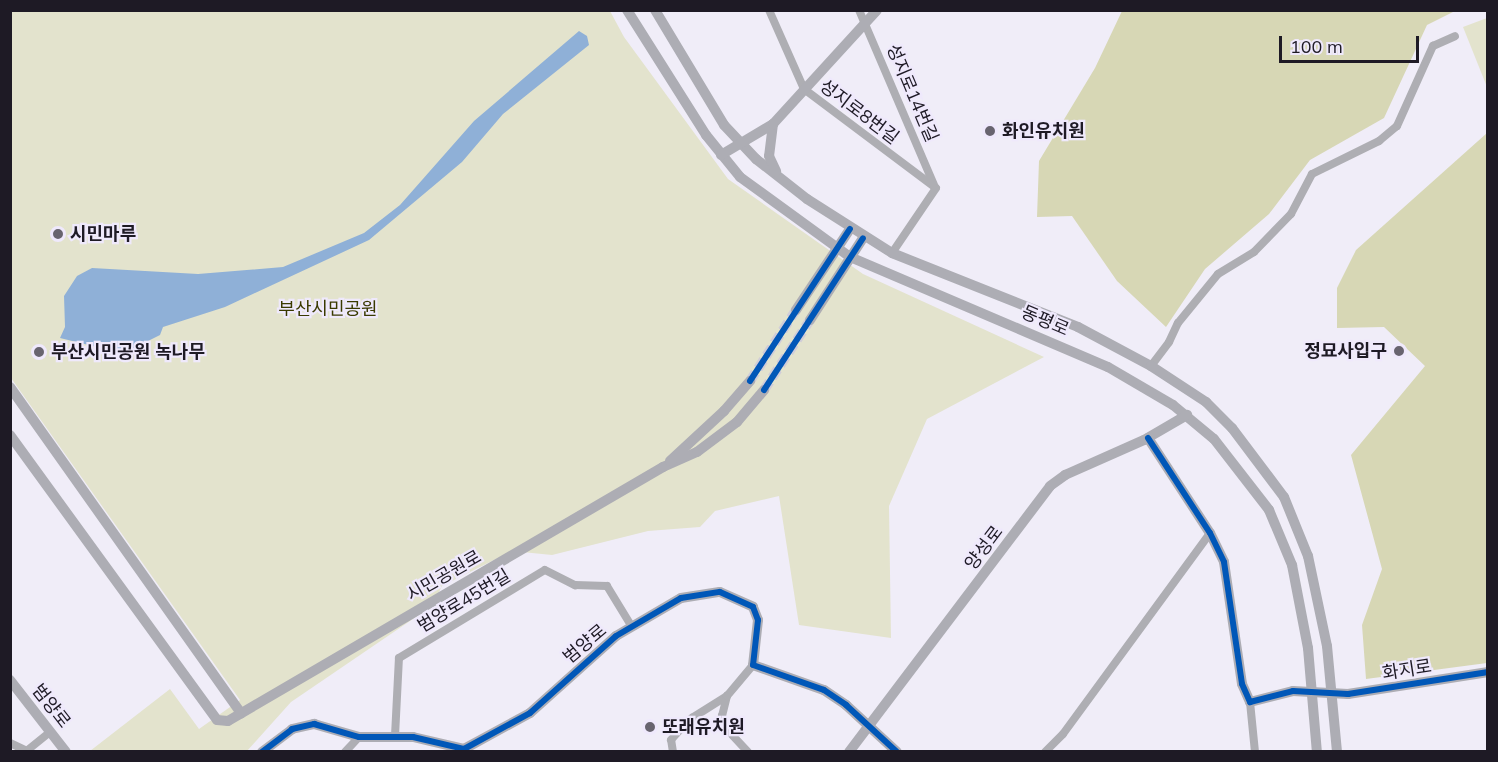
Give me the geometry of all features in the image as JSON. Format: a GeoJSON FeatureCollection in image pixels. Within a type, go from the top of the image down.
{"type":"FeatureCollection","features":[{"type":"Feature","properties":{"kind":"main road","name":"동평로"},"geometry":{"type":"LineString","coordinates":[[627,10],[721,155],[740,177],[850,257],[1070,349],[1187,415],[1220,447],[1269,510],[1292,565],[1302,609],[1313,691],[1317,752]]}},
{"type":"Feature","properties":{"kind":"main road","name":"동평로"},"geometry":{"type":"LineString","coordinates":[[654,10],[682,60],[739,143],[780,179],[850,229],[892,253],[1078,327],[1150,366],[1218,412],[1284,497],[1318,593],[1332,694],[1337,752]]}},
{"type":"Feature","properties":{"kind":"main road"},"geometry":{"type":"LineString","coordinates":[[721,155],[773,124],[877,10]]}},
{"type":"Feature","properties":{"kind":"main road"},"geometry":{"type":"LineString","coordinates":[[773,124],[769,156],[780,179]]}},
{"type":"Feature","properties":{"kind":"main road"},"geometry":{"type":"LineString","coordinates":[[796,310],[850,229]]}},
{"type":"Feature","properties":{"kind":"main road"},"geometry":{"type":"LineString","coordinates":[[810,320],[863,238]]}},
{"type":"Feature","properties":{"kind":"main road","name":"시민공원로"},"geometry":{"type":"LineString","coordinates":[[663,467],[724,411],[750,381]]}},
{"type":"Feature","properties":{"kind":"main road"},"geometry":{"type":"LineString","coordinates":[[10,387],[241,712]]}},
{"type":"Feature","properties":{"kind":"main road","name":"시민공원로"},"geometry":{"type":"LineString","coordinates":[[12,438],[217,720],[228,721],[663,467],[697,452],[729,428],[764,390]]}},
{"type":"Feature","properties":{"kind":"main road","name":"양성로"},"geometry":{"type":"LineString","coordinates":[[849,752],[1050,486],[1065,475],[1148,438],[1187,415]]}},
{"type":"Feature","properties":{"kind":"main road"},"geometry":{"type":"LineString","coordinates":[[1148,438],[1210,533],[1224,562],[1242,684],[1250,702]]}},
{"type":"Feature","properties":{"kind":"main road","name":"범양로"},"geometry":{"type":"LineString","coordinates":[[262,752],[292,729],[314,724],[359,737],[395,736],[464,749],[470,747],[530,713],[553,690],[632,627],[681,598],[701,592],[738,597],[753,607],[758,620],[753,665]]}},
{"type":"Feature","properties":{"kind":"main road"},"geometry":{"type":"LineString","coordinates":[[753,665],[824,690],[897,752]]}},
{"type":"Feature","properties":{"kind":"main road","name":"화지로"},"geometry":{"type":"LineString","coordinates":[[1250,702],[1313,691],[1332,694],[1488,672]]}},
{"type":"Feature","properties":{"kind":"main road","name":"범양로"},"geometry":{"type":"LineString","coordinates":[[10,680],[66,752]]}},
{"type":"Feature","properties":{"kind":"street","name":"성지로8번길"},"geometry":{"type":"LineString","coordinates":[[769,10],[804,89],[936,188]]}},
{"type":"Feature","properties":{"kind":"street","name":"성지로14번길"},"geometry":{"type":"LineString","coordinates":[[859,10],[936,188]]}},
{"type":"Feature","properties":{"kind":"street"},"geometry":{"type":"LineString","coordinates":[[1150,366],[1169,342],[1178,323],[1218,274],[1254,252],[1291,214],[1312,174],[1380,141],[1397,126],[1432,46],[1455,36]]}},
{"type":"Feature","properties":{"kind":"street"},"geometry":{"type":"LineString","coordinates":[[892,253],[936,188]]}},
{"type":"Feature","properties":{"kind":"street"},"geometry":{"type":"LineString","coordinates":[[1045,752],[1075,717],[1210,533]]}},
{"type":"Feature","properties":{"kind":"street","name":"범양로45번길"},"geometry":{"type":"LineString","coordinates":[[395,736],[399,658],[545,570],[575,585],[598,582],[613,595],[632,627]]}},
{"type":"Feature","properties":{"kind":"street"},"geometry":{"type":"LineString","coordinates":[[673,752],[671,740],[676,734],[692,718],[727,696],[753,665]]}},
{"type":"Feature","properties":{"kind":"street"},"geometry":{"type":"LineString","coordinates":[[727,696],[722,716],[726,728],[748,752]]}},
{"type":"Feature","properties":{"kind":"street"},"geometry":{"type":"LineString","coordinates":[[1250,702],[1255,752]]}},
{"type":"Feature","properties":{"kind":"street"},"geometry":{"type":"LineString","coordinates":[[10,743],[29,751],[50,732]]}},
{"type":"Feature","properties":{"kind":"street"},"geometry":{"type":"LineString","coordinates":[[345,752],[359,737]]}},
{"type":"Feature","properties":{"kind":"green space"},"geometry":{"type":"Polygon","coordinates":[[[1122,10],[1455,11],[1427,25],[1384,118],[1310,160],[1269,214],[1205,269],[1166,327],[1117,281],[1072,216],[1037,217],[1039,161],[1095,68],[1122,10]]]}},
{"type":"Feature","properties":{"kind":"green space","name":"부산시민공원"},"geometry":{"type":"Polygon","coordinates":[[[10,11],[610,11],[624,37],[728,179],[863,274],[1044,357],[927,419],[889,506],[891,638],[799,625],[779,496],[715,511],[700,527],[648,531],[552,555],[512,551],[442,586],[432,606],[291,702],[247,751],[90,751],[170,689],[199,729],[240,700],[11,378],[10,11]]]}},
{"type":"Feature","properties":{"kind":"green space"},"geometry":{"type":"Polygon","coordinates":[[[1487,18],[1487,87],[1463,27],[1487,18]]]}},
{"type":"Feature","properties":{"kind":"green space"},"geometry":{"type":"Polygon","coordinates":[[[1487,133],[1487,663],[1366,679],[1362,625],[1382,569],[1351,455],[1425,366],[1384,327],[1337,328],[1337,288],[1356,250],[1487,133]]]}},
{"type":"Feature","properties":{"kind":"water"},"geometry":{"type":"Polygon","coordinates":[[[579,31],[587,36],[589,45],[503,114],[462,162],[369,240],[225,307],[163,327],[160,335],[132,349],[105,349],[60,338],[65,327],[64,296],[77,276],[92,268],[198,274],[283,267],[364,233],[400,205],[474,121],[579,31]]]}},
{"type":"Feature","properties":{"kind":"tunnel"},"geometry":{"type":"LineString","coordinates":[[750,381],[796,310]]}},
{"type":"Feature","properties":{"kind":"tunnel"},"geometry":{"type":"LineString","coordinates":[[764,390],[810,320]]}},
{"type":"Feature","properties":{"kind":"cycle path"},"geometry":{"type":"LineString","coordinates":[[750,381],[850,229]]}},
{"type":"Feature","properties":{"kind":"cycle path"},"geometry":{"type":"LineString","coordinates":[[764,390],[863,238]]}},
{"type":"Feature","properties":{"kind":"cycle path"},"geometry":{"type":"LineString","coordinates":[[1148,438],[1210,533],[1224,562],[1242,684],[1250,702],[1293,691],[1348,694],[1488,672]]}},
{"type":"Feature","properties":{"kind":"cycle path"},"geometry":{"type":"LineString","coordinates":[[262,752],[292,729],[314,724],[359,737],[413,737],[464,749],[530,713],[616,636],[681,598],[720,592],[753,607],[758,620],[753,665],[824,690],[846,705],[897,752]]}},
{"type":"Feature","properties":{"kind":"place","name":"화인유치원"},"geometry":{"type":"Point","coordinates":[990,131]}},
{"type":"Feature","properties":{"kind":"place","name":"시민마루"},"geometry":{"type":"Point","coordinates":[58,234]}},
{"type":"Feature","properties":{"kind":"place","name":"정묘사입구"},"geometry":{"type":"Point","coordinates":[1399,351]}},
{"type":"Feature","properties":{"kind":"place","name":"부산시민공원 녹나무"},"geometry":{"type":"Point","coordinates":[39,352]}},
{"type":"Feature","properties":{"kind":"place","name":"또래유치원"},"geometry":{"type":"Point","coordinates":[650,727]}}]}
